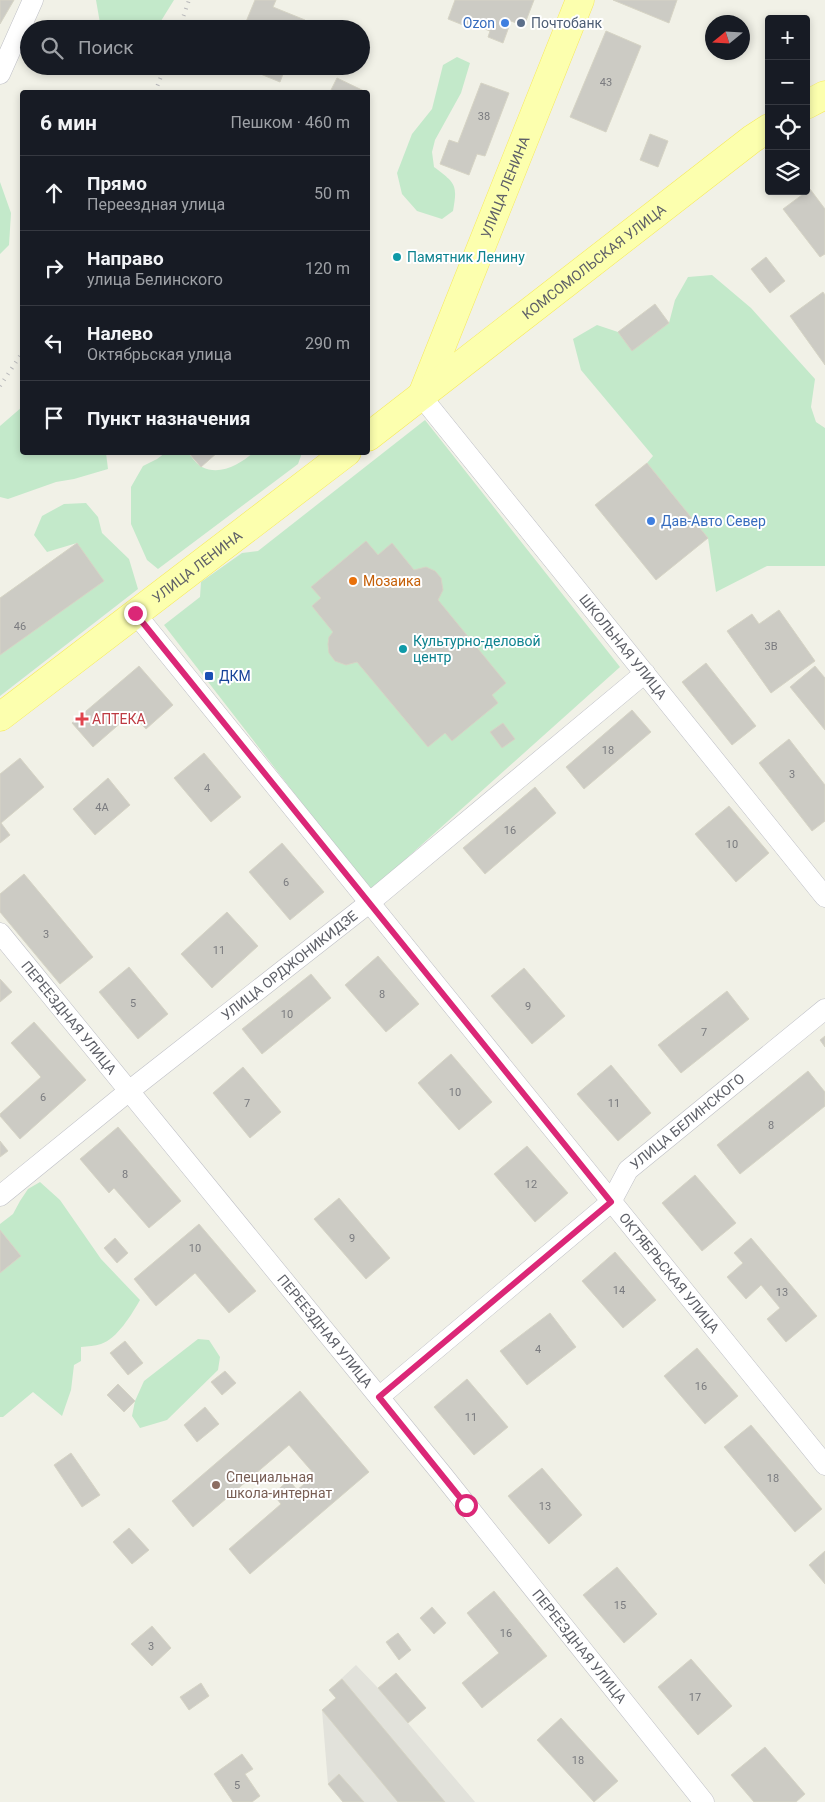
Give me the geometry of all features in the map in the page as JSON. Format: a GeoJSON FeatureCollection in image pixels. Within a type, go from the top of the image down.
{"type":"FeatureCollection","features":[{"type":"Feature","properties":{"kind":"main road","name":"УЛИЦА ЛЕНИНА"},"geometry":{"type":"LineString","coordinates":[[421,396],[580,0]]}},
{"type":"Feature","properties":{"kind":"main road"},"geometry":{"type":"LineString","coordinates":[[810,103],[825,95]]}},
{"type":"Feature","properties":{"kind":"main road","name":"КОМСОМОЛЬСКАЯ УЛИЦА"},"geometry":{"type":"LineString","coordinates":[[421,396],[765,131]]}},
{"type":"Feature","properties":{"kind":"main road"},"geometry":{"type":"LineString","coordinates":[[370,435],[421,396]]}},
{"type":"Feature","properties":{"kind":"main road","name":"УЛИЦА ЛЕНИНА"},"geometry":{"type":"LineString","coordinates":[[0,717],[343,455]]}},
{"type":"Feature","properties":{"kind":"street"},"geometry":{"type":"LineString","coordinates":[[24,20],[33,0]]}},
{"type":"Feature","properties":{"kind":"street"},"geometry":{"type":"LineString","coordinates":[[0,74],[20,29]]}},
{"type":"Feature","properties":{"kind":"street","name":"ШКОЛЬНАЯ УЛИЦА"},"geometry":{"type":"LineString","coordinates":[[421,396],[825,897]]}},
{"type":"Feature","properties":{"kind":"street","name":"ОКТЯБРЬСКАЯ УЛИЦА"},"geometry":{"type":"LineString","coordinates":[[135,613],[825,1465]]}},
{"type":"Feature","properties":{"kind":"street","name":"УЛИЦА ОРДЖОНИКИДЗЕ"},"geometry":{"type":"LineString","coordinates":[[0,1196],[129,1091],[369,903],[646,673]]}},
{"type":"Feature","properties":{"kind":"street","name":"ПЕРЕЕЗДНАЯ УЛИЦА"},"geometry":{"type":"LineString","coordinates":[[0,933],[379,1397],[704,1802]]}},
{"type":"Feature","properties":{"kind":"street","name":"УЛИЦА БЕЛИНСКОГО"},"geometry":{"type":"LineString","coordinates":[[379,1397],[611,1202],[628,1170],[825,1009]]}},
{"type":"Feature","properties":{"kind":"shaded area"},"geometry":{"type":"Polygon","coordinates":[[[356,1665],[378,1688],[475,1802],[343,1802],[328,1784],[322,1710],[336,1698],[329,1690],[356,1665]]]}},
{"type":"Feature","properties":{"kind":"green space"},"geometry":{"type":"Polygon","coordinates":[[[96,0],[174,0],[162,20],[99,20],[96,0]]]}},
{"type":"Feature","properties":{"kind":"green space"},"geometry":{"type":"Polygon","coordinates":[[[457,57],[470,63],[461,93],[435,140],[432,152],[434,167],[451,181],[455,189],[453,211],[442,219],[417,211],[402,194],[397,173],[412,134],[432,109],[443,65],[457,57]]]}},
{"type":"Feature","properties":{"kind":"green space"},"geometry":{"type":"Polygon","coordinates":[[[0,182],[11,213],[9,245],[0,254],[0,182]]]}},
{"type":"Feature","properties":{"kind":"green space"},"geometry":{"type":"Polygon","coordinates":[[[712,275],[751,308],[815,379],[811,407],[816,422],[825,428],[825,566],[767,566],[716,592],[708,538],[647,463],[653,456],[581,370],[573,339],[597,325],[618,332],[632,350],[669,323],[675,300],[688,277],[712,275]]]}},
{"type":"Feature","properties":{"kind":"green space"},"geometry":{"type":"Polygon","coordinates":[[[20,409],[20,455],[106,455],[108,469],[56,482],[8,499],[0,497],[0,426],[20,409]]]}},
{"type":"Feature","properties":{"kind":"green space"},"geometry":{"type":"Polygon","coordinates":[[[425,420],[620,667],[370,891],[164,625],[200,597],[201,582],[242,553],[258,551],[425,420]]]}},
{"type":"Feature","properties":{"kind":"green space"},"geometry":{"type":"Polygon","coordinates":[[[162,455],[190,455],[200,466],[216,470],[236,465],[250,455],[301,455],[298,464],[158,569],[147,560],[131,524],[131,487],[143,466],[162,455]]]}},
{"type":"Feature","properties":{"kind":"green space"},"geometry":{"type":"Polygon","coordinates":[[[86,503],[98,517],[102,533],[129,559],[138,589],[0,696],[0,655],[77,543],[47,552],[34,535],[42,516],[64,504],[86,503]]]}},
{"type":"Feature","properties":{"kind":"green space"},"geometry":{"type":"Polygon","coordinates":[[[40,1182],[60,1200],[101,1259],[140,1300],[113,1337],[101,1344],[81,1347],[81,1361],[74,1365],[71,1390],[62,1416],[33,1392],[3,1417],[0,1417],[0,1273],[21,1256],[0,1230],[0,1224],[13,1214],[28,1189],[40,1182]]]}},
{"type":"Feature","properties":{"kind":"green space"},"geometry":{"type":"Polygon","coordinates":[[[198,1339],[209,1340],[220,1357],[218,1370],[167,1420],[140,1428],[132,1416],[135,1401],[144,1381],[198,1339]]]}},
{"type":"Feature","properties":{"kind":"building"},"geometry":{"type":"Polygon","coordinates":[[[0,0],[14,0],[0,24],[0,0]]]}},
{"type":"Feature","properties":{"kind":"building"},"geometry":{"type":"Polygon","coordinates":[[[255,0],[276,0],[273,7],[305,20],[247,20],[255,0]]]}},
{"type":"Feature","properties":{"kind":"building"},"geometry":{"type":"Polygon","coordinates":[[[455,0],[534,0],[524,26],[511,21],[503,43],[488,37],[490,31],[469,23],[468,27],[448,19],[455,0]]]}},
{"type":"Feature","properties":{"kind":"building"},"geometry":{"type":"Polygon","coordinates":[[[613,0],[677,0],[669,23],[613,0]]]}},
{"type":"Feature","properties":{"kind":"building"},"geometry":{"type":"Polygon","coordinates":[[[606,31],[641,46],[606,132],[570,117],[606,31]]]}},
{"type":"Feature","properties":{"kind":"building"},"geometry":{"type":"Polygon","coordinates":[[[263,75],[283,75],[280,82],[263,75]]]}},
{"type":"Feature","properties":{"kind":"building"},"geometry":{"type":"Polygon","coordinates":[[[337,78],[362,90],[331,90],[337,78]]]}},
{"type":"Feature","properties":{"kind":"building"},"geometry":{"type":"Polygon","coordinates":[[[481,83],[509,93],[485,156],[477,154],[469,175],[440,164],[449,140],[458,143],[481,83]]]}},
{"type":"Feature","properties":{"kind":"building"},"geometry":{"type":"Polygon","coordinates":[[[650,134],[668,141],[658,167],[640,160],[650,134]]]}},
{"type":"Feature","properties":{"kind":"building"},"geometry":{"type":"Polygon","coordinates":[[[810,189],[825,209],[825,254],[820,257],[783,209],[802,195],[810,195],[810,189]]]}},
{"type":"Feature","properties":{"kind":"building"},"geometry":{"type":"Polygon","coordinates":[[[766,257],[785,281],[770,293],[751,269],[766,257]]]}},
{"type":"Feature","properties":{"kind":"building"},"geometry":{"type":"Polygon","coordinates":[[[823,292],[825,295],[825,365],[790,316],[823,292]]]}},
{"type":"Feature","properties":{"kind":"building"},"geometry":{"type":"Polygon","coordinates":[[[655,304],[669,323],[632,351],[618,332],[655,304]]]}},
{"type":"Feature","properties":{"kind":"building"},"geometry":{"type":"Polygon","coordinates":[[[191,455],[215,455],[201,467],[191,455]]]}},
{"type":"Feature","properties":{"kind":"building","name":"Дав-Авто Север"},"geometry":{"type":"Polygon","coordinates":[[[647,463],[708,538],[656,580],[595,505],[647,463]]]}},
{"type":"Feature","properties":{"kind":"building","name":"Культурно-деловой центр"},"geometry":{"type":"Polygon","coordinates":[[[366,541],[378,555],[392,543],[414,570],[426,567],[435,571],[441,578],[443,590],[438,600],[506,683],[492,695],[498,703],[452,741],[445,733],[428,747],[357,662],[346,665],[335,661],[329,653],[329,637],[333,632],[312,606],[321,598],[311,587],[366,541]]]}},
{"type":"Feature","properties":{"kind":"building"},"geometry":{"type":"Polygon","coordinates":[[[77,543],[104,581],[0,655],[0,598],[77,543]]]}},
{"type":"Feature","properties":{"kind":"building"},"geometry":{"type":"Polygon","coordinates":[[[779,610],[815,661],[771,693],[727,631],[752,614],[759,624],[779,610]]]}},
{"type":"Feature","properties":{"kind":"building"},"geometry":{"type":"Polygon","coordinates":[[[706,663],[756,726],[732,745],[682,682],[706,663]]]}},
{"type":"Feature","properties":{"kind":"building"},"geometry":{"type":"Polygon","coordinates":[[[139,666],[173,705],[146,729],[132,713],[93,747],[72,723],[139,666]]]}},
{"type":"Feature","properties":{"kind":"building"},"geometry":{"type":"Polygon","coordinates":[[[815,666],[825,678],[825,730],[790,687],[815,666]]]}},
{"type":"Feature","properties":{"kind":"building"},"geometry":{"type":"Polygon","coordinates":[[[632,710],[651,732],[584,789],[566,767],[632,710]]]}},
{"type":"Feature","properties":{"kind":"building"},"geometry":{"type":"Polygon","coordinates":[[[503,723],[515,739],[502,748],[490,732],[503,723]]]}},
{"type":"Feature","properties":{"kind":"building"},"geometry":{"type":"Polygon","coordinates":[[[789,739],[825,785],[825,821],[812,831],[759,763],[789,739]]]}},
{"type":"Feature","properties":{"kind":"building"},"geometry":{"type":"Polygon","coordinates":[[[204,753],[241,797],[211,822],[174,778],[204,753]]]}},
{"type":"Feature","properties":{"kind":"building"},"geometry":{"type":"Polygon","coordinates":[[[20,758],[44,787],[1,823],[10,835],[0,843],[0,774],[20,758]]]}},
{"type":"Feature","properties":{"kind":"building"},"geometry":{"type":"Polygon","coordinates":[[[108,778],[130,805],[95,835],[73,809],[108,778]]]}},
{"type":"Feature","properties":{"kind":"building"},"geometry":{"type":"Polygon","coordinates":[[[535,787],[556,813],[485,874],[463,848],[535,787]]]}},
{"type":"Feature","properties":{"kind":"building"},"geometry":{"type":"Polygon","coordinates":[[[729,806],[769,853],[736,882],[695,834],[729,806]]]}},
{"type":"Feature","properties":{"kind":"building"},"geometry":{"type":"Polygon","coordinates":[[[282,843],[324,892],[290,920],[249,872],[282,843]]]}},
{"type":"Feature","properties":{"kind":"building"},"geometry":{"type":"Polygon","coordinates":[[[24,874],[93,957],[60,984],[0,912],[0,894],[24,874]]]}},
{"type":"Feature","properties":{"kind":"building"},"geometry":{"type":"Polygon","coordinates":[[[227,912],[258,946],[212,988],[181,954],[227,912]]]}},
{"type":"Feature","properties":{"kind":"building"},"geometry":{"type":"Polygon","coordinates":[[[378,956],[419,1004],[386,1032],[345,985],[378,956]]]}},
{"type":"Feature","properties":{"kind":"building"},"geometry":{"type":"Polygon","coordinates":[[[129,967],[168,1014],[138,1039],[99,992],[129,967]]]}},
{"type":"Feature","properties":{"kind":"building"},"geometry":{"type":"Polygon","coordinates":[[[524,968],[565,1016],[532,1044],[491,996],[524,968]]]}},
{"type":"Feature","properties":{"kind":"building"},"geometry":{"type":"Polygon","coordinates":[[[311,974],[331,998],[262,1054],[242,1029],[311,974]]]}},
{"type":"Feature","properties":{"kind":"building"},"geometry":{"type":"Polygon","coordinates":[[[0,979],[12,992],[0,1002],[0,979]]]}},
{"type":"Feature","properties":{"kind":"building"},"geometry":{"type":"Polygon","coordinates":[[[727,991],[749,1019],[681,1073],[658,1045],[727,991]]]}},
{"type":"Feature","properties":{"kind":"building"},"geometry":{"type":"Polygon","coordinates":[[[34,1022],[86,1080],[20,1139],[0,1114],[41,1077],[11,1043],[34,1022]]]}},
{"type":"Feature","properties":{"kind":"building"},"geometry":{"type":"Polygon","coordinates":[[[825,1036],[825,1047],[820,1040],[825,1036]]]}},
{"type":"Feature","properties":{"kind":"building"},"geometry":{"type":"Polygon","coordinates":[[[451,1054],[492,1102],[459,1130],[418,1083],[451,1054]]]}},
{"type":"Feature","properties":{"kind":"building"},"geometry":{"type":"Polygon","coordinates":[[[611,1065],[651,1113],[618,1141],[577,1094],[611,1065]]]}},
{"type":"Feature","properties":{"kind":"building"},"geometry":{"type":"Polygon","coordinates":[[[243,1067],[281,1112],[250,1138],[213,1093],[243,1067]]]}},
{"type":"Feature","properties":{"kind":"building"},"geometry":{"type":"Polygon","coordinates":[[[808,1071],[825,1092],[825,1106],[740,1174],[717,1145],[808,1071]]]}},
{"type":"Feature","properties":{"kind":"building"},"geometry":{"type":"Polygon","coordinates":[[[118,1127],[181,1201],[149,1228],[114,1188],[109,1193],[80,1159],[118,1127]]]}},
{"type":"Feature","properties":{"kind":"building"},"geometry":{"type":"Polygon","coordinates":[[[0,1141],[8,1151],[0,1157],[0,1141]]]}},
{"type":"Feature","properties":{"kind":"building"},"geometry":{"type":"Polygon","coordinates":[[[527,1146],[568,1193],[535,1222],[494,1174],[527,1146]]]}},
{"type":"Feature","properties":{"kind":"building"},"geometry":{"type":"Polygon","coordinates":[[[695,1175],[736,1223],[702,1251],[662,1203],[695,1175]]]}},
{"type":"Feature","properties":{"kind":"building"},"geometry":{"type":"Polygon","coordinates":[[[339,1198],[390,1258],[366,1279],[314,1219],[339,1198]]]}},
{"type":"Feature","properties":{"kind":"building"},"geometry":{"type":"Polygon","coordinates":[[[199,1224],[256,1291],[229,1313],[195,1273],[156,1306],[134,1279],[199,1224]]]}},
{"type":"Feature","properties":{"kind":"building"},"geometry":{"type":"Polygon","coordinates":[[[0,1230],[21,1256],[0,1273],[0,1230]]]}},
{"type":"Feature","properties":{"kind":"building"},"geometry":{"type":"Polygon","coordinates":[[[115,1238],[128,1253],[117,1263],[104,1248],[115,1238]]]}},
{"type":"Feature","properties":{"kind":"building"},"geometry":{"type":"Polygon","coordinates":[[[751,1238],[817,1316],[786,1342],[767,1319],[780,1308],[761,1285],[746,1299],[727,1277],[743,1263],[734,1253],[751,1238]]]}},
{"type":"Feature","properties":{"kind":"building"},"geometry":{"type":"Polygon","coordinates":[[[615,1252],[656,1300],[623,1328],[582,1281],[615,1252]]]}},
{"type":"Feature","properties":{"kind":"building"},"geometry":{"type":"Polygon","coordinates":[[[550,1313],[576,1347],[527,1385],[500,1351],[550,1313]]]}},
{"type":"Feature","properties":{"kind":"building"},"geometry":{"type":"Polygon","coordinates":[[[125,1341],[143,1363],[128,1375],[110,1353],[125,1341]]]}},
{"type":"Feature","properties":{"kind":"building"},"geometry":{"type":"Polygon","coordinates":[[[697,1348],[738,1396],[705,1424],[664,1376],[697,1348]]]}},
{"type":"Feature","properties":{"kind":"building"},"geometry":{"type":"Polygon","coordinates":[[[225,1371],[236,1383],[222,1395],[211,1382],[225,1371]]]}},
{"type":"Feature","properties":{"kind":"building"},"geometry":{"type":"Polygon","coordinates":[[[467,1379],[508,1427],[474,1455],[434,1407],[467,1379]]]}},
{"type":"Feature","properties":{"kind":"building"},"geometry":{"type":"Polygon","coordinates":[[[118,1384],[135,1401],[124,1412],[107,1395],[118,1384]]]}},
{"type":"Feature","properties":{"kind":"building","name":"Специальная школа-интернат"},"geometry":{"type":"Polygon","coordinates":[[[300,1391],[369,1472],[250,1574],[229,1549],[281,1504],[273,1494],[289,1480],[297,1490],[315,1475],[289,1445],[193,1527],[172,1501],[300,1391]]]}},
{"type":"Feature","properties":{"kind":"building"},"geometry":{"type":"Polygon","coordinates":[[[205,1407],[219,1424],[197,1442],[184,1425],[205,1407]]]}},
{"type":"Feature","properties":{"kind":"building"},"geometry":{"type":"Polygon","coordinates":[[[751,1425],[822,1509],[795,1532],[724,1447],[751,1425]]]}},
{"type":"Feature","properties":{"kind":"building"},"geometry":{"type":"Polygon","coordinates":[[[71,1453],[100,1495],[82,1507],[54,1465],[71,1453]]]}},
{"type":"Feature","properties":{"kind":"building"},"geometry":{"type":"Polygon","coordinates":[[[542,1468],[582,1515],[549,1544],[508,1496],[542,1468]]]}},
{"type":"Feature","properties":{"kind":"building"},"geometry":{"type":"Polygon","coordinates":[[[129,1528],[149,1550],[132,1564],[113,1542],[129,1528]]]}},
{"type":"Feature","properties":{"kind":"building"},"geometry":{"type":"Polygon","coordinates":[[[825,1551],[825,1584],[809,1565],[825,1551]]]}},
{"type":"Feature","properties":{"kind":"building"},"geometry":{"type":"Polygon","coordinates":[[[617,1567],[657,1614],[624,1643],[583,1595],[617,1567]]]}},
{"type":"Feature","properties":{"kind":"building"},"geometry":{"type":"Polygon","coordinates":[[[494,1591],[547,1656],[482,1708],[462,1683],[499,1653],[467,1613],[494,1591]]]}},
{"type":"Feature","properties":{"kind":"building"},"geometry":{"type":"Polygon","coordinates":[[[432,1607],[446,1623],[434,1634],[420,1618],[432,1607]]]}},
{"type":"Feature","properties":{"kind":"building"},"geometry":{"type":"Polygon","coordinates":[[[152,1626],[171,1648],[152,1666],[131,1644],[152,1626]]]}},
{"type":"Feature","properties":{"kind":"building"},"geometry":{"type":"Polygon","coordinates":[[[398,1633],[411,1650],[399,1660],[386,1642],[398,1633]]]}},
{"type":"Feature","properties":{"kind":"building"},"geometry":{"type":"Polygon","coordinates":[[[691,1659],[732,1706],[698,1735],[658,1687],[691,1659]]]}},
{"type":"Feature","properties":{"kind":"building"},"geometry":{"type":"Polygon","coordinates":[[[396,1673],[426,1708],[408,1723],[378,1688],[396,1673]]]}},
{"type":"Feature","properties":{"kind":"building"},"geometry":{"type":"Polygon","coordinates":[[[342,1679],[445,1802],[398,1802],[322,1710],[336,1698],[329,1690],[342,1679]]]}},
{"type":"Feature","properties":{"kind":"building"},"geometry":{"type":"Polygon","coordinates":[[[201,1683],[209,1696],[189,1710],[180,1697],[201,1683]]]}},
{"type":"Feature","properties":{"kind":"building"},"geometry":{"type":"Polygon","coordinates":[[[561,1718],[618,1781],[594,1802],[537,1740],[561,1718]]]}},
{"type":"Feature","properties":{"kind":"building"},"geometry":{"type":"Polygon","coordinates":[[[765,1747],[805,1794],[796,1802],[754,1802],[731,1775],[765,1747]]]}},
{"type":"Feature","properties":{"kind":"building"},"geometry":{"type":"Polygon","coordinates":[[[242,1754],[253,1769],[245,1774],[260,1796],[252,1802],[233,1802],[214,1774],[242,1754]]]}},
{"type":"Feature","properties":{"kind":"building"},"geometry":{"type":"Polygon","coordinates":[[[339,1774],[364,1802],[343,1802],[328,1784],[339,1774]]]}},
{"type":"Feature","properties":{"kind":"railway"},"geometry":{"type":"LineString","coordinates":[[182,20],[189,0]]}},
{"type":"Feature","properties":{"kind":"railway"},"geometry":{"type":"LineString","coordinates":[[156,90],[162,75]]}},
{"type":"Feature","properties":{"kind":"railway"},"geometry":{"type":"LineString","coordinates":[[0,386],[20,356]]}},
{"type":"Feature","properties":{"kind":"place","name":"Ozon"},"geometry":{"type":"Point","coordinates":[505,23]}},
{"type":"Feature","properties":{"kind":"place","name":"Почтобанк"},"geometry":{"type":"Point","coordinates":[521,23]}},
{"type":"Feature","properties":{"kind":"place","name":"Памятник Ленину"},"geometry":{"type":"Point","coordinates":[397,257]}},
{"type":"Feature","properties":{"kind":"place","name":"Дав-Авто Север"},"geometry":{"type":"Point","coordinates":[651,521]}},
{"type":"Feature","properties":{"kind":"place","name":"Мозаика"},"geometry":{"type":"Point","coordinates":[353,581]}},
{"type":"Feature","properties":{"kind":"place","name":"Культурно-деловой центр"},"geometry":{"type":"Point","coordinates":[403,649]}},
{"type":"Feature","properties":{"kind":"place","name":"ДКМ"},"geometry":{"type":"Point","coordinates":[209,676]}},
{"type":"Feature","properties":{"kind":"place","name":"АПТЕКА"},"geometry":{"type":"Point","coordinates":[82,719]}},
{"type":"Feature","properties":{"kind":"place","name":"Специальная школа-интернат"},"geometry":{"type":"Point","coordinates":[216,1485]}},
{"type":"Feature","properties":{"kind":"route"},"geometry":{"type":"LineString","coordinates":[[135,613],[611,1202],[379,1397],[466,1505]]}}]}
